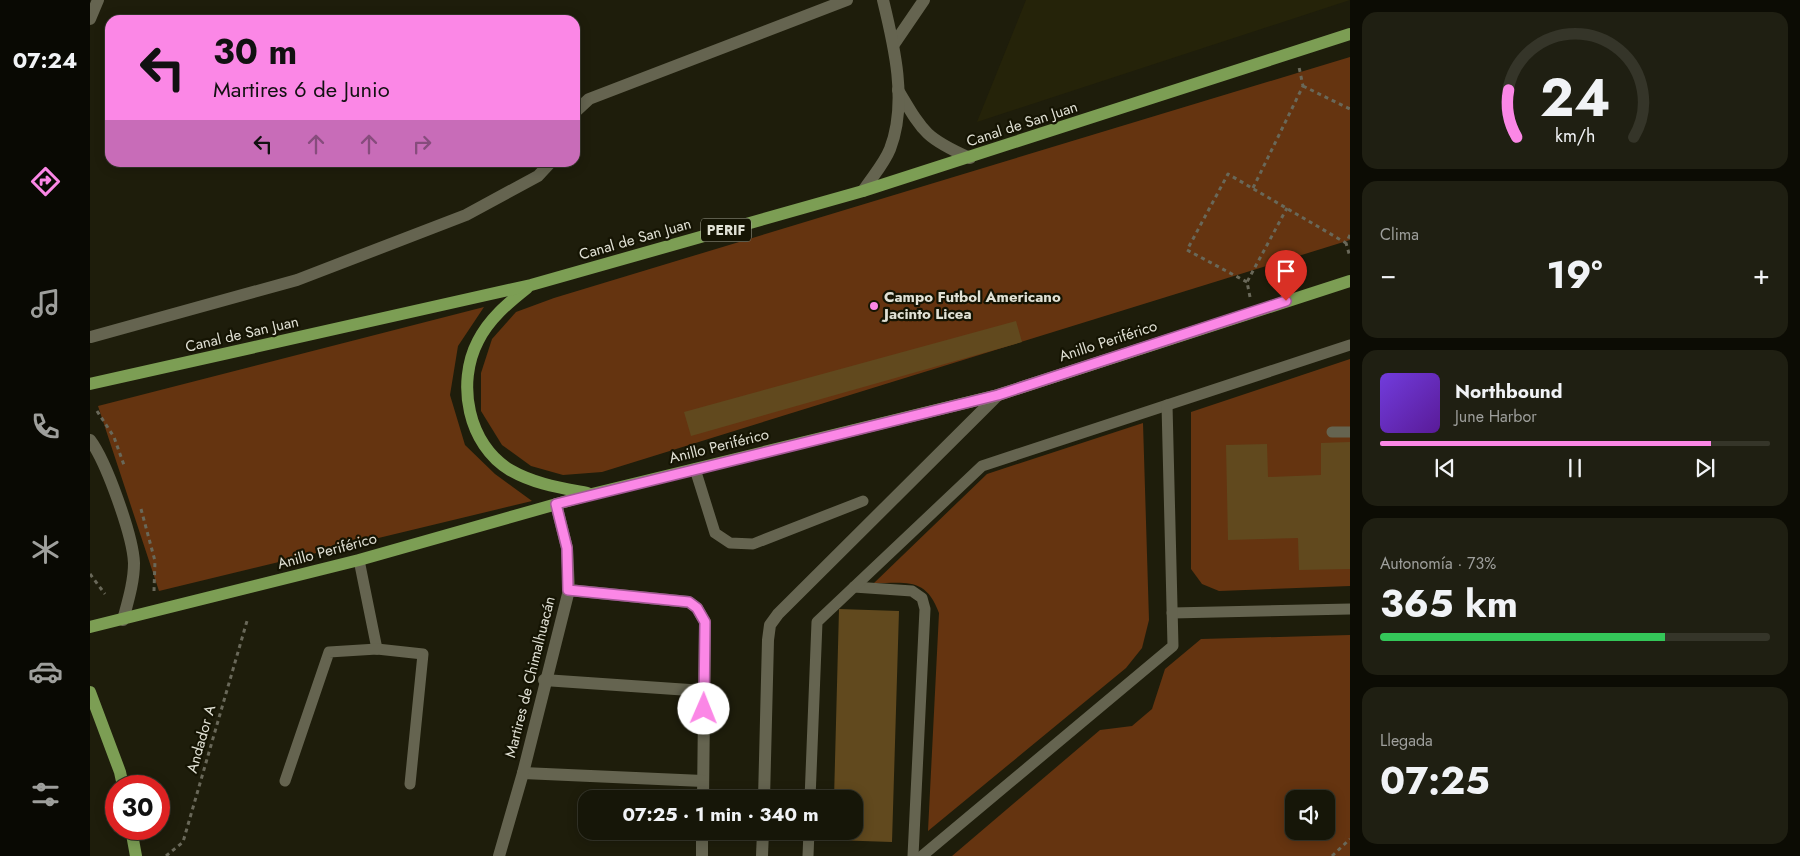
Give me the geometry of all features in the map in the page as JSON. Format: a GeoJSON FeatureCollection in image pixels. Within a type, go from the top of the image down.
{"type":"FeatureCollection","features":[{"type":"Feature","properties":{"kind":"main road","name":"Canal de San Juan"},"geometry":{"type":"LineString","coordinates":[[90,384],[531,285],[863,191],[1350,34]]}},
{"type":"Feature","properties":{"kind":"main road","name":"Anillo Periférico"},"geometry":{"type":"LineString","coordinates":[[90,627],[359,560],[592,494],[998,395],[1350,281]]}},
{"type":"Feature","properties":{"kind":"main road"},"geometry":{"type":"LineString","coordinates":[[531,285],[500,310],[478,341],[469,364],[467,386],[469,413],[482,445],[509,470],[548,486],[592,494]]}},
{"type":"Feature","properties":{"kind":"main road"},"geometry":{"type":"LineString","coordinates":[[90,692],[121,775]]}},
{"type":"Feature","properties":{"kind":"main road"},"geometry":{"type":"LineString","coordinates":[[133,840],[136,856]]}},
{"type":"Feature","properties":{"kind":"street"},"geometry":{"type":"LineString","coordinates":[[90,19],[98,0]]}},
{"type":"Feature","properties":{"kind":"street"},"geometry":{"type":"LineString","coordinates":[[580,107],[588,99],[847,0]]}},
{"type":"Feature","properties":{"kind":"street"},"geometry":{"type":"LineString","coordinates":[[863,191],[890,148],[898,90],[894,44],[883,0]]}},
{"type":"Feature","properties":{"kind":"street"},"geometry":{"type":"LineString","coordinates":[[894,44],[924,0]]}},
{"type":"Feature","properties":{"kind":"street"},"geometry":{"type":"LineString","coordinates":[[898,90],[928,135],[939,144],[970,158]]}},
{"type":"Feature","properties":{"kind":"street"},"geometry":{"type":"LineString","coordinates":[[91,337],[297,280],[466,215],[538,176],[546,167]]}},
{"type":"Feature","properties":{"kind":"street"},"geometry":{"type":"LineString","coordinates":[[764,790],[770,625],[778,614],[998,395]]}},
{"type":"Feature","properties":{"kind":"street"},"geometry":{"type":"LineString","coordinates":[[90,440],[105,466],[129,537],[134,562],[131,590],[123,620]]}},
{"type":"Feature","properties":{"kind":"street","name":"Martires de Chimalhuacán"},"geometry":{"type":"LineString","coordinates":[[499,856],[523,773],[544,680],[568,590],[567,548],[556,504]]}},
{"type":"Feature","properties":{"kind":"street"},"geometry":{"type":"LineString","coordinates":[[568,590],[689,602],[697,608],[705,622],[703,790]]}},
{"type":"Feature","properties":{"kind":"street"},"geometry":{"type":"LineString","coordinates":[[544,680],[704,691]]}},
{"type":"Feature","properties":{"kind":"street"},"geometry":{"type":"LineString","coordinates":[[523,773],[703,781]]}},
{"type":"Feature","properties":{"kind":"street"},"geometry":{"type":"LineString","coordinates":[[702,840],[702,856]]}},
{"type":"Feature","properties":{"kind":"street"},"geometry":{"type":"LineString","coordinates":[[762,856],[763,840]]}},
{"type":"Feature","properties":{"kind":"lane"},"geometry":{"type":"LineString","coordinates":[[810,790],[817,622],[982,466],[1350,345]]}},
{"type":"Feature","properties":{"kind":"lane"},"geometry":{"type":"LineString","coordinates":[[922,856],[1173,646],[1167,405]]}},
{"type":"Feature","properties":{"kind":"lane"},"geometry":{"type":"LineString","coordinates":[[1332,432],[1350,432]]}},
{"type":"Feature","properties":{"kind":"lane"},"geometry":{"type":"LineString","coordinates":[[695,469],[715,533],[730,543],[753,544],[863,501]]}},
{"type":"Feature","properties":{"kind":"lane"},"geometry":{"type":"LineString","coordinates":[[359,560],[377,649]]}},
{"type":"Feature","properties":{"kind":"lane"},"geometry":{"type":"LineString","coordinates":[[854,587],[912,591],[922,598],[925,609],[913,856]]}},
{"type":"Feature","properties":{"kind":"lane"},"geometry":{"type":"LineString","coordinates":[[1172,613],[1350,609]]}},
{"type":"Feature","properties":{"kind":"lane"},"geometry":{"type":"LineString","coordinates":[[286,781],[329,652],[377,649],[423,654],[410,784]]}},
{"type":"Feature","properties":{"kind":"lane"},"geometry":{"type":"LineString","coordinates":[[808,856],[809,840]]}},
{"type":"Feature","properties":{"kind":"path"},"geometry":{"type":"LineString","coordinates":[[1253,188],[1303,86],[1296,52]]}},
{"type":"Feature","properties":{"kind":"path"},"geometry":{"type":"LineString","coordinates":[[1303,86],[1350,109]]}},
{"type":"Feature","properties":{"kind":"path"},"geometry":{"type":"LineString","coordinates":[[1247,282],[1187,250],[1228,174],[1346,242]]}},
{"type":"Feature","properties":{"kind":"path"},"geometry":{"type":"LineString","coordinates":[[1254,311],[1247,282],[1287,208]]}},
{"type":"Feature","properties":{"kind":"path"},"geometry":{"type":"LineString","coordinates":[[1350,235],[1346,242],[1350,257]]}},
{"type":"Feature","properties":{"kind":"path"},"geometry":{"type":"LineString","coordinates":[[90,574],[105,594]]}},
{"type":"Feature","properties":{"kind":"path","name":"Andador A"},"geometry":{"type":"LineString","coordinates":[[166,856],[183,842],[247,621]]}},
{"type":"Feature","properties":{"kind":"path"},"geometry":{"type":"LineString","coordinates":[[1332,856],[1350,839]]}},
{"type":"Feature","properties":{"kind":"shaded area"},"geometry":{"type":"Polygon","coordinates":[[[1026,0],[1350,0],[977,122],[1026,0]]]}},
{"type":"Feature","properties":{"kind":"shaded area"},"geometry":{"type":"Polygon","coordinates":[[[1350,57],[1350,240],[602,472],[563,475],[531,466],[502,445],[481,411],[481,373],[492,339],[516,312],[554,298],[1350,57]]]}},
{"type":"Feature","properties":{"kind":"shaded area"},"geometry":{"type":"Polygon","coordinates":[[[484,307],[458,346],[450,395],[465,445],[495,474],[532,501],[159,591],[98,406],[484,307]]]}},
{"type":"Feature","properties":{"kind":"shaded area"},"geometry":{"type":"Polygon","coordinates":[[[1350,359],[1350,586],[1219,591],[1202,584],[1191,569],[1191,412],[1350,359]]]}},
{"type":"Feature","properties":{"kind":"shaded area"},"geometry":{"type":"Polygon","coordinates":[[[1143,423],[1149,620],[1142,648],[1126,668],[928,831],[939,613],[928,593],[914,584],[874,583],[987,474],[1143,423]]]}},
{"type":"Feature","properties":{"kind":"shaded area"},"geometry":{"type":"Polygon","coordinates":[[[1350,635],[1350,856],[952,856],[1100,730],[1132,726],[1152,709],[1165,669],[1201,639],[1350,635]]]}},
{"type":"Feature","properties":{"kind":"building"},"geometry":{"type":"Polygon","coordinates":[[[1016,321],[1022,342],[691,436],[684,412],[1016,321]]]}},
{"type":"Feature","properties":{"kind":"building"},"geometry":{"type":"Polygon","coordinates":[[[1350,442],[1350,569],[1299,570],[1298,538],[1228,540],[1226,445],[1267,444],[1268,477],[1321,475],[1321,443],[1350,442]]]}},
{"type":"Feature","properties":{"kind":"building"},"geometry":{"type":"Polygon","coordinates":[[[839,609],[899,611],[892,842],[832,840],[863,840],[863,790],[834,790],[839,609]]]}},
{"type":"Feature","properties":{"kind":"place","name":"Campo Futbol Americano Jacinto Licea"},"geometry":{"type":"Point","coordinates":[874,306]}},
{"type":"Feature","properties":{"kind":"route"},"geometry":{"type":"LineString","coordinates":[[704,709],[705,622],[697,608],[689,602],[568,590],[567,548],[556,504],[998,395],[1286,301]]}}]}
